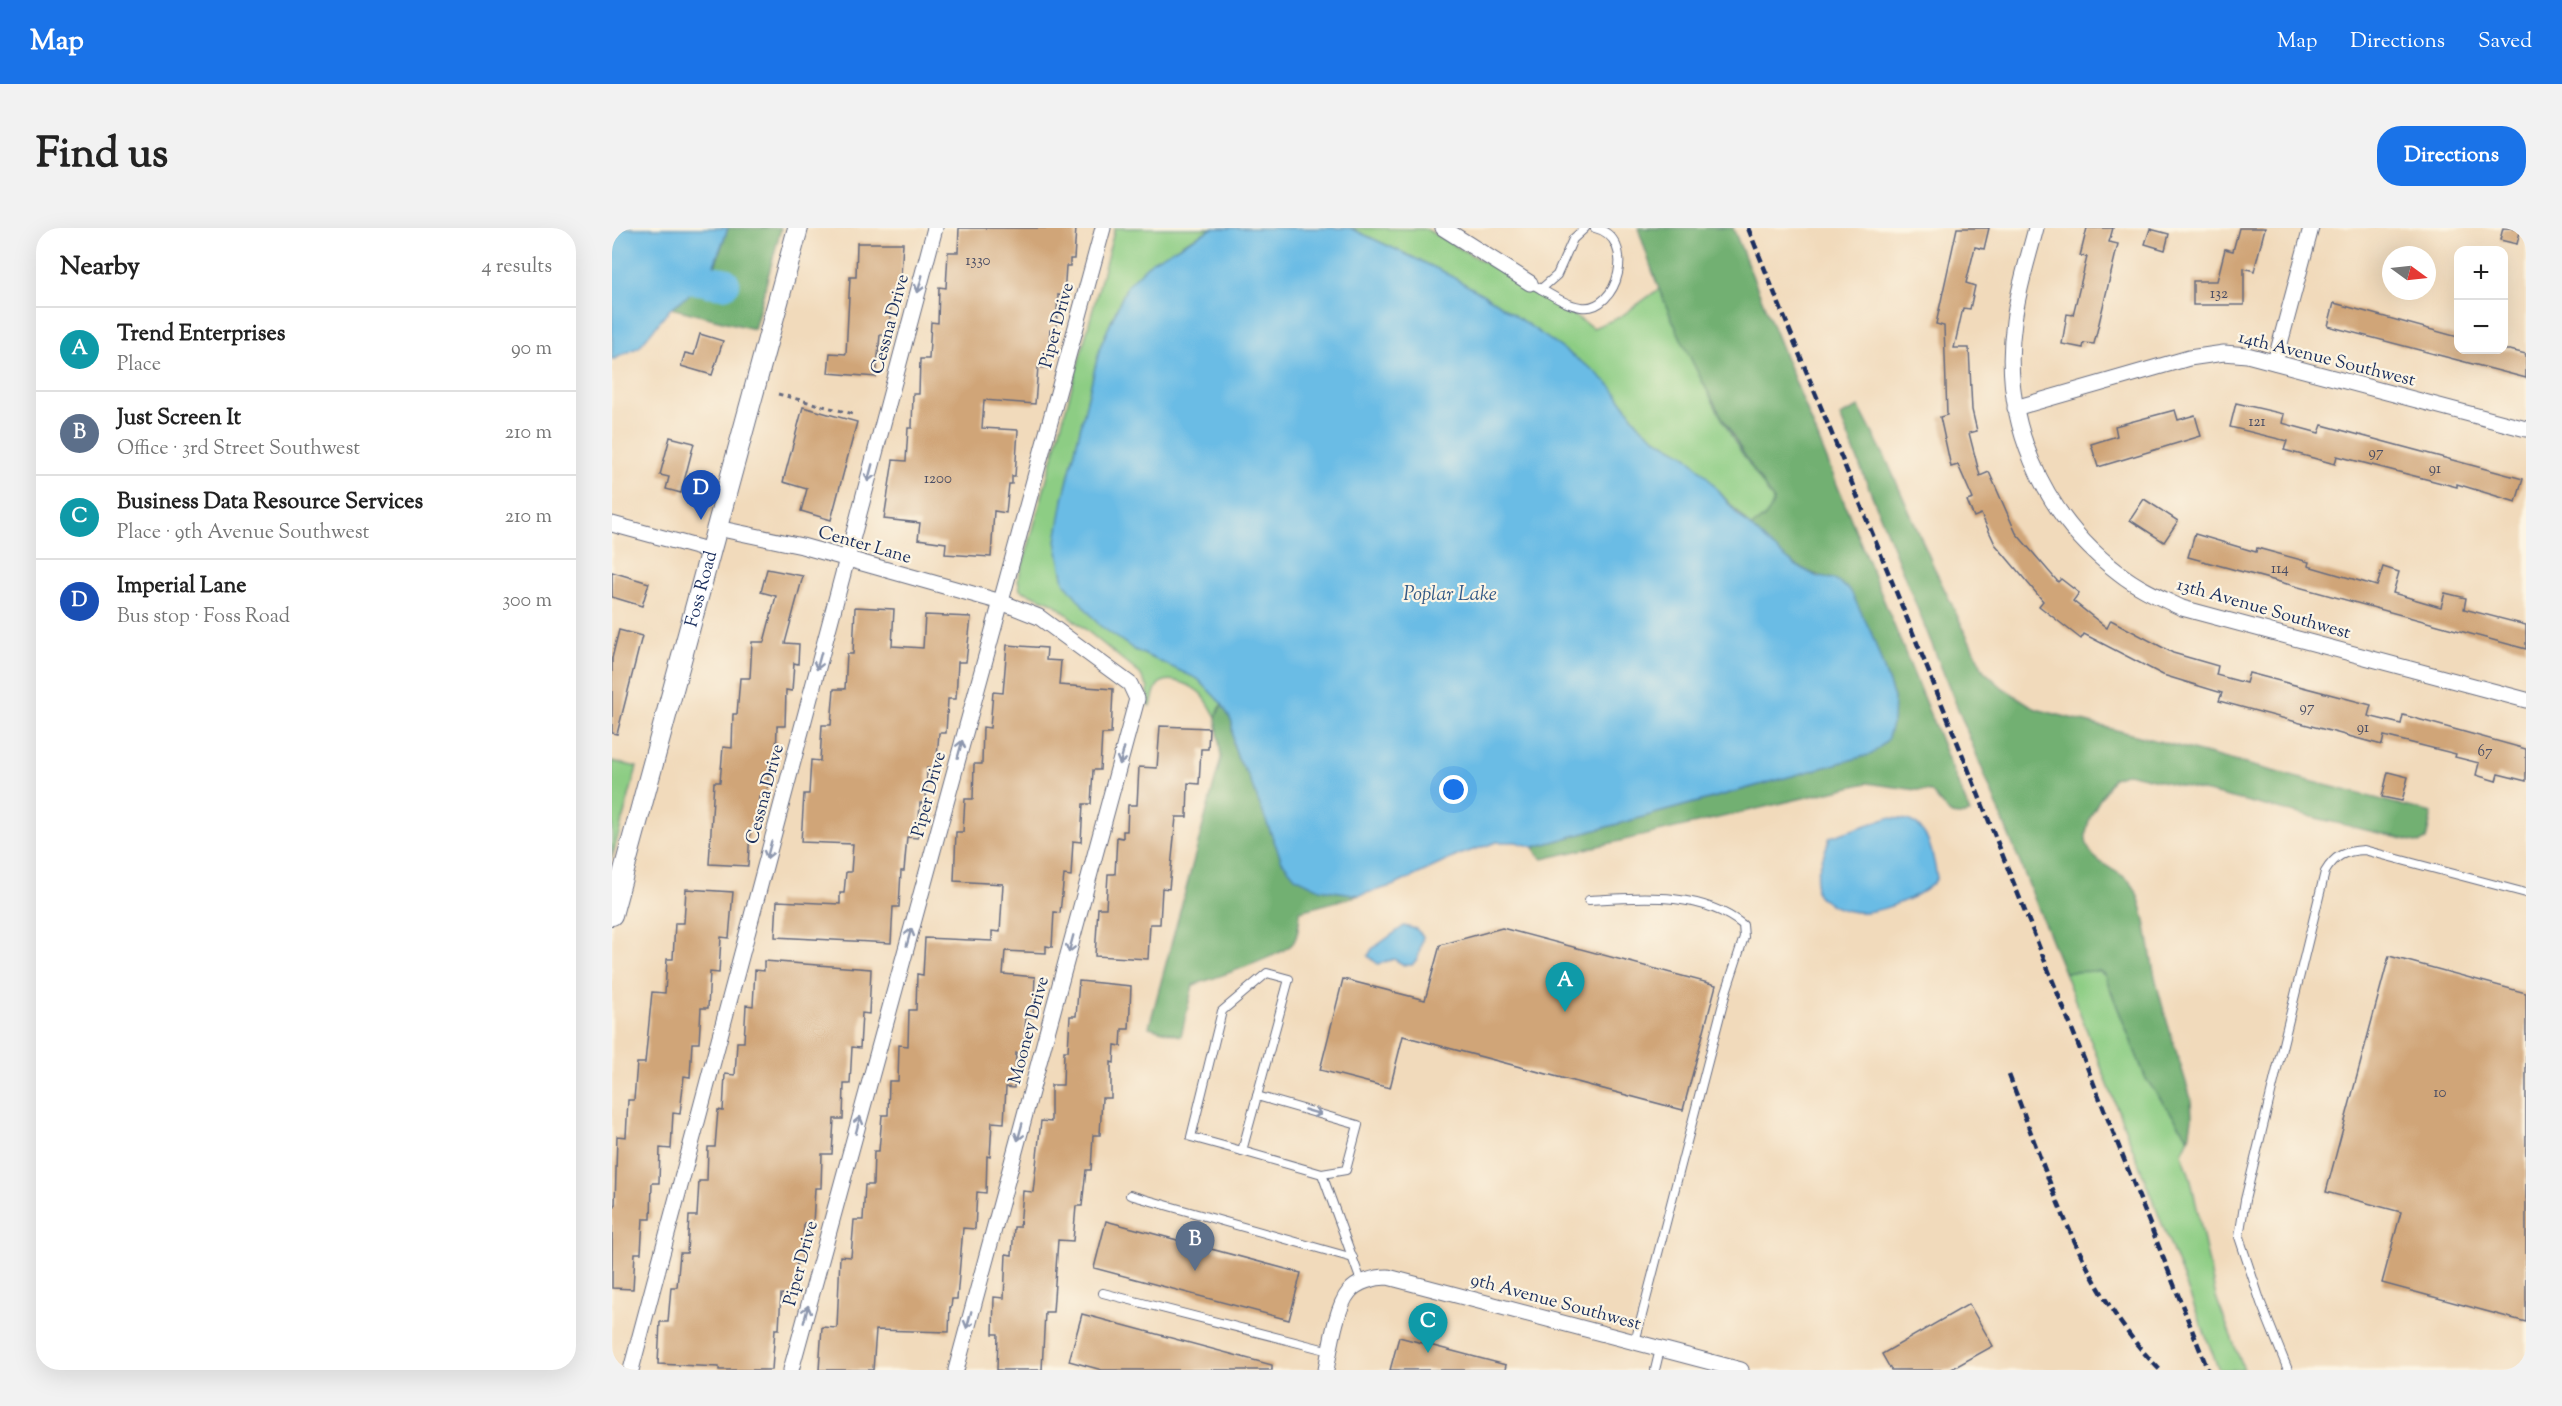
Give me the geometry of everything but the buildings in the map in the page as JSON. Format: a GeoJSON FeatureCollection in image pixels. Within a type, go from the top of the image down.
{"type":"FeatureCollection","features":[{"type":"Feature","properties":{"kind":"street","name":"Foss Road"},"geometry":{"type":"LineString","coordinates":[[612,915],[798,228]]}},
{"type":"Feature","properties":{"kind":"street","name":"Cessna Drive"},"geometry":{"type":"LineString","coordinates":[[631,1370],[935,228]]}},
{"type":"Feature","properties":{"kind":"street","name":"Piper Drive"},"geometry":{"type":"LineString","coordinates":[[791,1370],[1103,228]]}},
{"type":"Feature","properties":{"kind":"street"},"geometry":{"type":"LineString","coordinates":[[1443,228],[1536,286]]}},
{"type":"Feature","properties":{"kind":"street","name":"13th Avenue Southwest"},"geometry":{"type":"LineString","coordinates":[[2036,228],[2013,322],[2011,361],[2015,408],[2023,440],[2050,498],[2073,530],[2095,553],[2120,574],[2153,594],[2205,615],[2526,700]]}},
{"type":"Feature","properties":{"kind":"street"},"geometry":{"type":"LineString","coordinates":[[2275,362],[2311,228]]}},
{"type":"Feature","properties":{"kind":"street","name":"14th Avenue Southwest"},"geometry":{"type":"LineString","coordinates":[[2015,408],[2189,358],[2224,353],[2247,355],[2275,362],[2526,429]]}},
{"type":"Feature","properties":{"kind":"street"},"geometry":{"type":"LineString","coordinates":[[612,524],[711,550]]}},
{"type":"Feature","properties":{"kind":"street","name":"Center Lane"},"geometry":{"type":"LineString","coordinates":[[717,528],[802,546],[1000,602],[1040,616],[1130,684],[1137,699]]}},
{"type":"Feature","properties":{"kind":"street","name":"Mooney Drive"},"geometry":{"type":"LineString","coordinates":[[956,1370],[1137,699]]}},
{"type":"Feature","properties":{"kind":"street","name":"9th Avenue Southwest"},"geometry":{"type":"LineString","coordinates":[[1362,1284],[1373,1277],[1388,1277],[1741,1370]]}},
{"type":"Feature","properties":{"kind":"street"},"geometry":{"type":"LineString","coordinates":[[1326,1370],[1341,1310],[1349,1292],[1362,1284]]}},
{"type":"Feature","properties":{"kind":"lane"},"geometry":{"type":"LineString","coordinates":[[1536,286],[1557,275],[1573,239],[1585,228]]}},
{"type":"Feature","properties":{"kind":"lane"},"geometry":{"type":"LineString","coordinates":[[1536,286],[1572,305],[1583,308],[1592,307],[1602,301],[1611,291],[1618,274],[1620,260],[1617,245],[1608,234],[1595,228]]}},
{"type":"Feature","properties":{"kind":"lane"},"geometry":{"type":"LineString","coordinates":[[2288,1370],[2261,1303],[2239,1237],[2245,1200],[2325,872],[2338,855],[2349,850],[2364,850],[2526,893]]}},
{"type":"Feature","properties":{"kind":"lane"},"geometry":{"type":"LineString","coordinates":[[1589,900],[1663,896],[1717,910],[1734,918],[1743,926],[1744,937],[1726,992],[1635,1342]]}},
{"type":"Feature","properties":{"kind":"lane"},"geometry":{"type":"LineString","coordinates":[[1242,1151],[1257,1096],[1289,979],[1267,973],[1222,1011],[1191,1137],[1322,1174],[1346,1170],[1358,1125],[1257,1096]]}},
{"type":"Feature","properties":{"kind":"lane"},"geometry":{"type":"LineString","coordinates":[[1322,1174],[1362,1284]]}},
{"type":"Feature","properties":{"kind":"lane"},"geometry":{"type":"LineString","coordinates":[[1130,1195],[1353,1258]]}},
{"type":"Feature","properties":{"kind":"lane"},"geometry":{"type":"LineString","coordinates":[[1103,1293],[1330,1351]]}},
{"type":"Feature","properties":{"kind":"lane"},"geometry":{"type":"LineString","coordinates":[[1654,1370],[1660,1349]]}},
{"type":"Feature","properties":{"kind":"path"},"geometry":{"type":"LineString","coordinates":[[778,394],[853,414]]}},
{"type":"Feature","properties":{"kind":"green space"},"geometry":{"type":"Polygon","coordinates":[[[728,228],[781,228],[754,329],[671,308],[711,278],[728,228]]]}},
{"type":"Feature","properties":{"kind":"green space"},"geometry":{"type":"Polygon","coordinates":[[[1115,228],[1213,228],[1182,244],[1127,286],[1100,347],[1063,500],[1135,650],[1198,679],[1222,704],[1216,717],[1199,692],[1176,681],[1164,681],[1159,684],[1151,706],[1148,705],[1148,688],[1140,674],[1053,603],[1020,590],[1018,579],[1115,228]]]}},
{"type":"Feature","properties":{"kind":"green space"},"geometry":{"type":"Polygon","coordinates":[[[1350,228],[1426,229],[1550,300],[1593,328],[1620,317],[1659,289],[1702,381],[1734,441],[1773,500],[1768,513],[1751,527],[1687,456],[1655,438],[1638,424],[1624,404],[1593,370],[1494,301],[1444,272],[1350,228]]]}},
{"type":"Feature","properties":{"kind":"green space"},"geometry":{"type":"Polygon","coordinates":[[[1638,228],[1733,228],[1970,813],[1950,814],[1931,792],[1867,783],[1543,859],[1537,854],[1534,847],[1872,754],[1894,698],[1871,632],[1833,579],[1810,572],[1788,560],[1751,527],[1768,513],[1773,500],[1726,423],[1683,344],[1659,289],[1638,228]]]}},
{"type":"Feature","properties":{"kind":"green space"},"geometry":{"type":"Polygon","coordinates":[[[1859,407],[1887,461],[1937,574],[1984,671],[2003,688],[2036,709],[2432,813],[2426,840],[2420,843],[2128,773],[2113,778],[2091,816],[2086,840],[2094,857],[2131,883],[2140,902],[2154,973],[2191,1099],[2192,1118],[2189,1138],[2146,1079],[2105,976],[2100,971],[2064,972],[1840,416],[1859,407]]]}},
{"type":"Feature","properties":{"kind":"green space"},"geometry":{"type":"Polygon","coordinates":[[[1222,704],[1232,722],[1233,743],[1238,759],[1320,889],[1360,895],[1300,911],[1296,936],[1287,948],[1246,967],[1193,985],[1181,1036],[1149,1027],[1221,758],[1216,717],[1222,704]]]}},
{"type":"Feature","properties":{"kind":"green space"},"geometry":{"type":"Polygon","coordinates":[[[612,761],[637,767],[612,858],[612,761]]]}},
{"type":"Feature","properties":{"kind":"green space"},"geometry":{"type":"Polygon","coordinates":[[[2100,971],[2105,976],[2146,1079],[2189,1138],[2182,1153],[2191,1180],[2216,1297],[2244,1370],[2219,1370],[2064,972],[2100,971]]]}},
{"type":"Feature","properties":{"kind":"water"},"geometry":{"type":"Polygon","coordinates":[[[612,228],[728,228],[708,281],[671,308],[639,347],[612,360],[612,228]]]}},
{"type":"Feature","properties":{"kind":"water","name":"Poplar Lake"},"geometry":{"type":"Polygon","coordinates":[[[1213,228],[1350,228],[1444,272],[1494,301],[1593,370],[1612,387],[1638,424],[1655,438],[1687,456],[1737,514],[1769,544],[1795,565],[1818,577],[1833,579],[1850,590],[1871,632],[1894,698],[1893,721],[1887,740],[1872,754],[1534,847],[1516,842],[1497,842],[1459,855],[1395,885],[1360,895],[1320,889],[1295,877],[1282,861],[1248,775],[1238,759],[1233,743],[1232,722],[1222,704],[1198,679],[1135,650],[1099,625],[1064,582],[1056,541],[1063,500],[1100,347],[1127,286],[1152,261],[1213,228]]]}},
{"type":"Feature","properties":{"kind":"water"},"geometry":{"type":"Polygon","coordinates":[[[1888,818],[1909,821],[1923,832],[1930,847],[1937,878],[1932,884],[1905,901],[1866,912],[1843,909],[1820,898],[1816,892],[1816,880],[1830,837],[1888,818]]]}},
{"type":"Feature","properties":{"kind":"water"},"geometry":{"type":"Polygon","coordinates":[[[1404,926],[1416,929],[1423,936],[1418,958],[1412,965],[1404,965],[1394,959],[1378,964],[1368,956],[1372,949],[1404,926]]]}},
{"type":"Feature","properties":{"kind":"waterway"},"geometry":{"type":"LineString","coordinates":[[612,266],[724,283],[708,281]]}},
{"type":"Feature","properties":{"kind":"railway"},"geometry":{"type":"LineString","coordinates":[[1748,228],[1965,761],[2208,1370]]}},
{"type":"Feature","properties":{"kind":"railway"},"geometry":{"type":"LineString","coordinates":[[2009,1075],[2054,1192],[2088,1268],[2132,1339],[2160,1370]]}},
{"type":"Feature","properties":{"kind":"place","name":"Imperial Lane"},"geometry":{"type":"Point","coordinates":[701,520]}},
{"type":"Feature","properties":{"kind":"place","name":"Trend Enterprises"},"geometry":{"type":"Point","coordinates":[1565,1012]}},
{"type":"Feature","properties":{"kind":"place","name":"Just Screen It"},"geometry":{"type":"Point","coordinates":[1195,1271]}},
{"type":"Feature","properties":{"kind":"place","name":"Business Data Resource Services"},"geometry":{"type":"Point","coordinates":[1428,1353]}}]}
